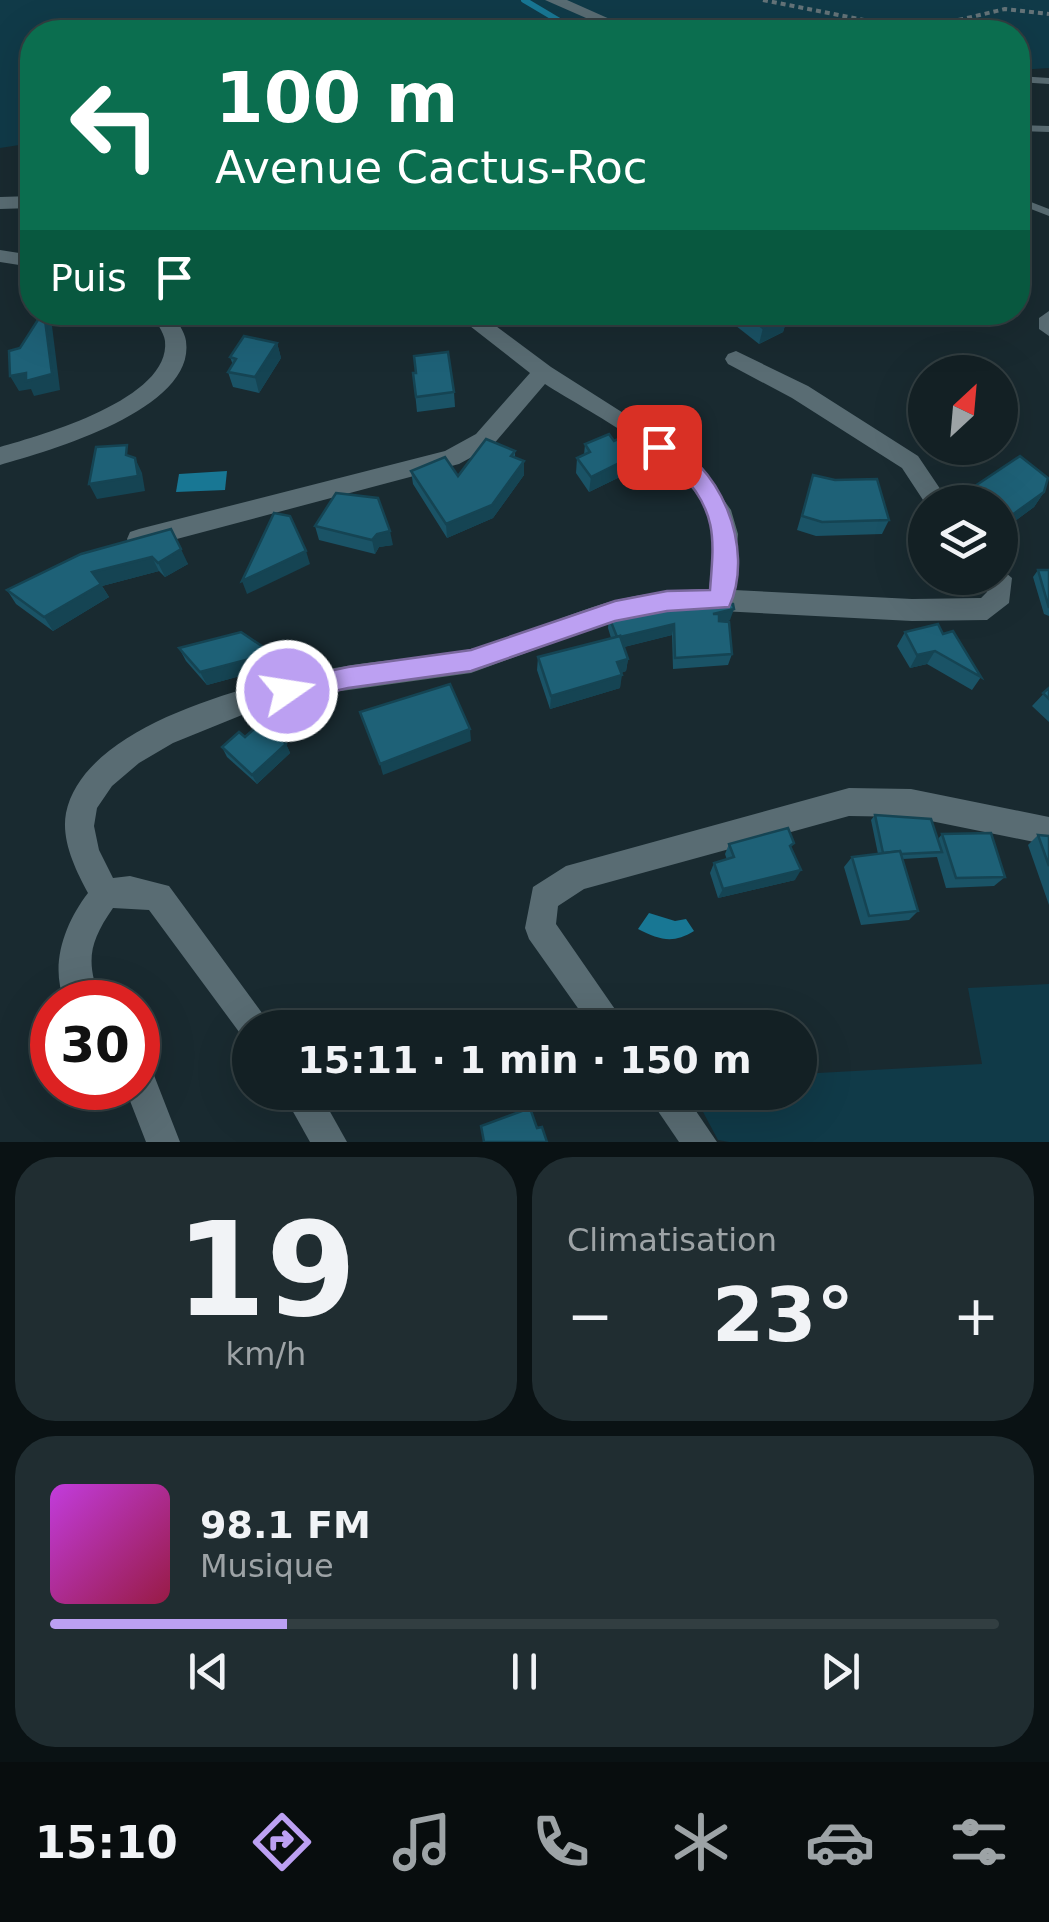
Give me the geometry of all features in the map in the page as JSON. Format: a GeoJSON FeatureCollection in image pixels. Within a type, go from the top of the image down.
{"type":"FeatureCollection","features":[{"type":"Feature","properties":{"kind":"street"},"geometry":{"type":"LineString","coordinates":[[554,0],[602,20]]}},
{"type":"Feature","properties":{"kind":"street"},"geometry":{"type":"LineString","coordinates":[[1049,318],[1049,329]]}},
{"type":"Feature","properties":{"kind":"street"},"geometry":{"type":"LineString","coordinates":[[0,456],[69,435],[144,399],[163,376],[174,351],[171,325]]}},
{"type":"Feature","properties":{"kind":"street"},"geometry":{"type":"LineString","coordinates":[[480,325],[543,372],[686,464],[719,510],[726,534],[720,600]]}},
{"type":"Feature","properties":{"kind":"street"},"geometry":{"type":"LineString","coordinates":[[736,360],[800,392],[910,462],[926,485]]}},
{"type":"Feature","properties":{"kind":"street"},"geometry":{"type":"LineString","coordinates":[[117,546],[265,502],[452,458],[484,440],[543,372]]}},
{"type":"Feature","properties":{"kind":"street"},"geometry":{"type":"LineString","coordinates":[[105,894],[84,858],[82,804],[112,763],[151,736],[287,691],[348,677],[471,661],[615,611],[667,601],[987,609],[1000,595]]}},
{"type":"Feature","properties":{"kind":"street"},"geometry":{"type":"LineString","coordinates":[[599,1010],[540,928],[544,898],[576,876],[849,802],[911,804],[1049,831]]}},
{"type":"Feature","properties":{"kind":"street"},"geometry":{"type":"LineString","coordinates":[[79,980],[78,932],[105,894]]}},
{"type":"Feature","properties":{"kind":"street"},"geometry":{"type":"LineString","coordinates":[[105,894],[158,896],[244,1010]]}},
{"type":"Feature","properties":{"kind":"street"},"geometry":{"type":"LineString","coordinates":[[151,1110],[163,1142]]}},
{"type":"Feature","properties":{"kind":"street"},"geometry":{"type":"LineString","coordinates":[[310,1110],[330,1142]]}},
{"type":"Feature","properties":{"kind":"street"},"geometry":{"type":"LineString","coordinates":[[676,1110],[700,1142]]}},
{"type":"Feature","properties":{"kind":"path"},"geometry":{"type":"LineString","coordinates":[[763,0],[863,20]]}},
{"type":"Feature","properties":{"kind":"path"},"geometry":{"type":"LineString","coordinates":[[959,20],[1005,9],[1049,14]]}},
{"type":"Feature","properties":{"kind":"shaded area"},"geometry":{"type":"Polygon","coordinates":[[[0,0],[1049,0],[1049,68],[1030,69],[1030,20],[20,20],[20,145],[0,148],[0,0]]]}},
{"type":"Feature","properties":{"kind":"shaded area"},"geometry":{"type":"Polygon","coordinates":[[[1049,984],[1049,1142],[729,1142],[718,1140],[702,1110],[817,1110],[817,1073],[982,1064],[968,988],[1049,984]]]}},
{"type":"Feature","properties":{"kind":"water"},"geometry":{"type":"Polygon","coordinates":[[[227,471],[225,490],[176,492],[179,474],[227,471]]]}},
{"type":"Feature","properties":{"kind":"water"},"geometry":{"type":"Polygon","coordinates":[[[649,913],[675,921],[686,919],[694,931],[673,939],[653,936],[638,929],[649,913]]]}},
{"type":"Feature","properties":{"kind":"building"},"geometry":{"type":"Polygon","coordinates":[[[35,325],[46,325],[52,374],[26,381],[26,373],[10,376],[9,351],[20,348],[35,325]]]}},
{"type":"Feature","properties":{"kind":"building"},"geometry":{"type":"Polygon","coordinates":[[[244,336],[277,343],[255,377],[228,372],[236,359],[230,357],[244,336]]]}},
{"type":"Feature","properties":{"kind":"building"},"geometry":{"type":"Polygon","coordinates":[[[448,352],[454,392],[416,397],[414,356],[448,352]]]}},
{"type":"Feature","properties":{"kind":"building"},"geometry":{"type":"Polygon","coordinates":[[[638,430],[622,451],[627,459],[591,477],[577,458],[590,452],[585,444],[609,434],[614,441],[638,430]]]}},
{"type":"Feature","properties":{"kind":"building"},"geometry":{"type":"Polygon","coordinates":[[[486,439],[515,451],[511,456],[524,461],[492,505],[446,524],[411,471],[445,457],[458,476],[486,439]]]}},
{"type":"Feature","properties":{"kind":"building"},"geometry":{"type":"Polygon","coordinates":[[[127,445],[126,455],[135,458],[138,476],[89,484],[96,447],[127,445]]]}},
{"type":"Feature","properties":{"kind":"building"},"geometry":{"type":"Polygon","coordinates":[[[1018,457],[1048,478],[1044,492],[1018,511],[1018,485],[976,485],[1006,465],[1018,465],[1018,457]]]}},
{"type":"Feature","properties":{"kind":"building"},"geometry":{"type":"Polygon","coordinates":[[[813,475],[835,480],[877,479],[889,520],[822,522],[802,516],[813,475]]]}},
{"type":"Feature","properties":{"kind":"building"},"geometry":{"type":"Polygon","coordinates":[[[336,493],[378,498],[390,531],[377,534],[372,540],[315,526],[336,493]]]}},
{"type":"Feature","properties":{"kind":"building"},"geometry":{"type":"Polygon","coordinates":[[[274,513],[290,516],[306,551],[242,581],[274,513]]]}},
{"type":"Feature","properties":{"kind":"building"},"geometry":{"type":"Polygon","coordinates":[[[171,529],[181,549],[158,563],[152,557],[92,572],[101,584],[44,617],[7,590],[81,554],[171,529]]]}},
{"type":"Feature","properties":{"kind":"building"},"geometry":{"type":"Polygon","coordinates":[[[1038,570],[1049,570],[1049,608],[1038,570]]]}},
{"type":"Feature","properties":{"kind":"building"},"geometry":{"type":"Polygon","coordinates":[[[733,604],[734,609],[713,614],[719,614],[719,621],[729,622],[732,654],[675,658],[674,624],[617,637],[609,617],[657,606],[733,604]]]}},
{"type":"Feature","properties":{"kind":"building"},"geometry":{"type":"Polygon","coordinates":[[[938,624],[943,634],[953,631],[981,677],[935,651],[917,655],[905,632],[938,624]]]}},
{"type":"Feature","properties":{"kind":"building"},"geometry":{"type":"Polygon","coordinates":[[[241,632],[272,653],[200,672],[179,648],[241,632]]]}},
{"type":"Feature","properties":{"kind":"building"},"geometry":{"type":"Polygon","coordinates":[[[620,636],[628,659],[617,662],[622,675],[551,696],[538,657],[620,636]]]}},
{"type":"Feature","properties":{"kind":"building"},"geometry":{"type":"Polygon","coordinates":[[[450,684],[470,729],[380,764],[360,712],[450,684]]]}},
{"type":"Feature","properties":{"kind":"building"},"geometry":{"type":"Polygon","coordinates":[[[263,721],[286,744],[252,775],[222,747],[239,732],[245,737],[263,721]]]}},
{"type":"Feature","properties":{"kind":"building"},"geometry":{"type":"Polygon","coordinates":[[[875,815],[931,819],[942,852],[883,853],[875,815]]]}},
{"type":"Feature","properties":{"kind":"building"},"geometry":{"type":"Polygon","coordinates":[[[788,828],[794,843],[790,846],[801,870],[723,889],[714,863],[734,857],[729,844],[788,828]]]}},
{"type":"Feature","properties":{"kind":"building"},"geometry":{"type":"Polygon","coordinates":[[[991,833],[1005,877],[956,878],[942,834],[991,833]]]}},
{"type":"Feature","properties":{"kind":"building"},"geometry":{"type":"Polygon","coordinates":[[[1038,835],[1049,836],[1049,866],[1038,835]]]}},
{"type":"Feature","properties":{"kind":"building"},"geometry":{"type":"Polygon","coordinates":[[[900,851],[918,911],[869,916],[852,857],[900,851]]]}},
{"type":"Feature","properties":{"kind":"building"},"geometry":{"type":"Polygon","coordinates":[[[531,1110],[547,1142],[484,1142],[481,1126],[531,1110]]]}},
{"type":"Feature","properties":{"kind":"waterway"},"geometry":{"type":"LineString","coordinates":[[524,0],[558,20]]}},
{"type":"Feature","properties":{"kind":"route"},"geometry":{"type":"LineString","coordinates":[[287,691],[348,677],[471,661],[615,611],[667,601],[720,600],[726,534],[719,510],[686,464],[659,447]]}}]}
